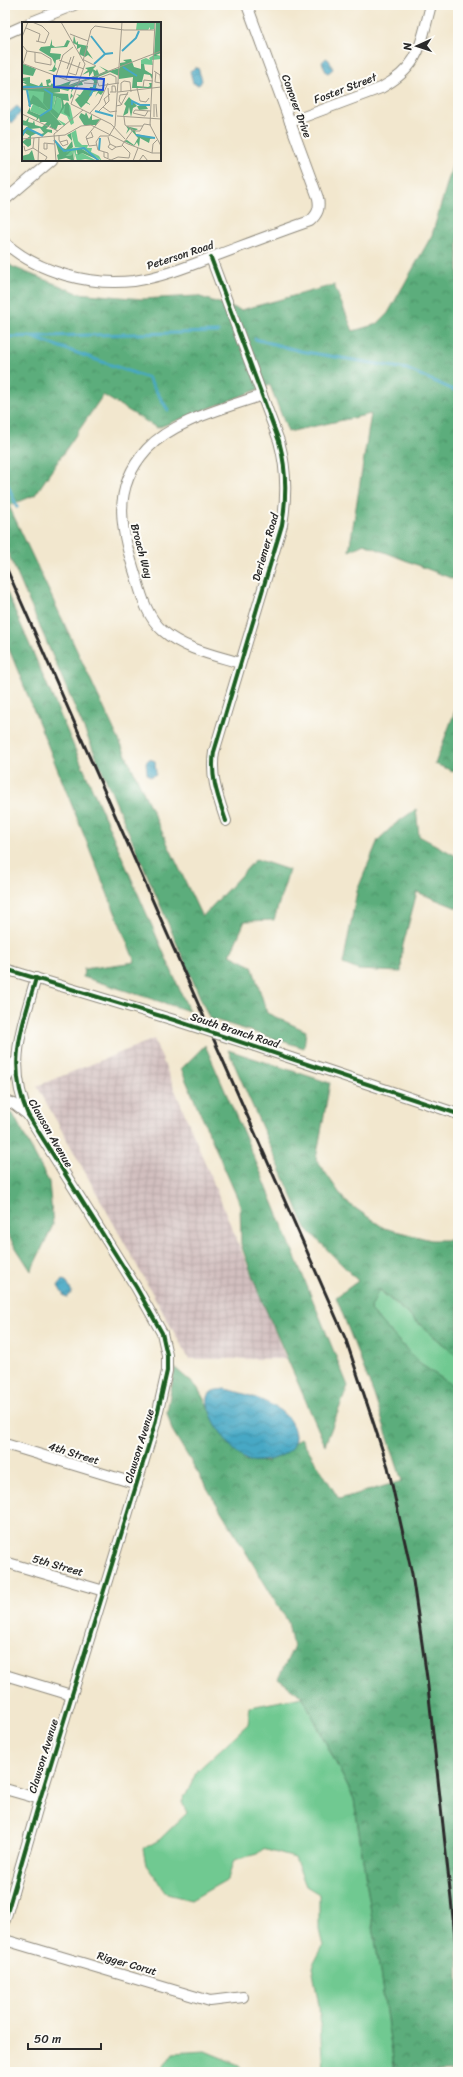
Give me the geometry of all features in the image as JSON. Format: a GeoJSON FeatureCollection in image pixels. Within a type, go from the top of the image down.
{"type":"FeatureCollection","features":[{"type":"Feature","properties":{"kind":"street"},"geometry":{"type":"LineString","coordinates":[[32,22],[74,5]]}},
{"type":"Feature","properties":{"kind":"street","name":"Conover Drive"},"geometry":{"type":"LineString","coordinates":[[247,5],[318,198],[320,206],[316,216]]}},
{"type":"Feature","properties":{"kind":"street","name":"Foster Street"},"geometry":{"type":"LineString","coordinates":[[290,122],[381,88],[395,80],[406,70],[422,45],[428,6]]}},
{"type":"Feature","properties":{"kind":"street"},"geometry":{"type":"LineString","coordinates":[[5,34],[22,26]]}},
{"type":"Feature","properties":{"kind":"street"},"geometry":{"type":"LineString","coordinates":[[5,200],[51,161]]}},
{"type":"Feature","properties":{"kind":"street","name":"Peterson Road"},"geometry":{"type":"LineString","coordinates":[[5,243],[38,264],[74,277],[114,282],[152,278],[210,258],[310,220],[316,216]]}},
{"type":"Feature","properties":{"kind":"street","name":"Deriemer Road"},"geometry":{"type":"LineString","coordinates":[[210,258],[262,395],[285,462],[286,503],[282,525],[214,752],[212,765],[218,797],[226,821]]}},
{"type":"Feature","properties":{"kind":"street","name":"Broach Way"},"geometry":{"type":"LineString","coordinates":[[240,663],[187,646],[174,640],[161,629],[150,616],[143,600],[125,542],[121,523],[122,506],[129,476],[147,449],[161,437],[185,423],[262,395]]}},
{"type":"Feature","properties":{"kind":"street","name":"South Branch Road"},"geometry":{"type":"LineString","coordinates":[[5,969],[174,1020],[458,1114]]}},
{"type":"Feature","properties":{"kind":"street","name":"Clawson Avenue"},"geometry":{"type":"LineString","coordinates":[[5,1920],[71,1695],[137,1484],[164,1391],[167,1355],[162,1333],[136,1287],[28,1115],[18,1087],[16,1061],[36,978]]}},
{"type":"Feature","properties":{"kind":"street"},"geometry":{"type":"LineString","coordinates":[[5,1081],[16,1061]]}},
{"type":"Feature","properties":{"kind":"street"},"geometry":{"type":"LineString","coordinates":[[5,1101],[14,1104],[28,1115]]}},
{"type":"Feature","properties":{"kind":"street","name":"4th Street"},"geometry":{"type":"LineString","coordinates":[[5,1444],[137,1484]]}},
{"type":"Feature","properties":{"kind":"street","name":"5th Street"},"geometry":{"type":"LineString","coordinates":[[5,1562],[104,1591]]}},
{"type":"Feature","properties":{"kind":"street"},"geometry":{"type":"LineString","coordinates":[[5,1675],[71,1695]]}},
{"type":"Feature","properties":{"kind":"street"},"geometry":{"type":"LineString","coordinates":[[5,1788],[40,1799]]}},
{"type":"Feature","properties":{"kind":"street","name":"Rigger Corut"},"geometry":{"type":"LineString","coordinates":[[5,1940],[210,2001],[243,1997]]}},
{"type":"Feature","properties":{"kind":"shaded area"},"geometry":{"type":"Polygon","coordinates":[[[154,1039],[286,1359],[189,1359],[37,1086],[154,1039]]]}},
{"type":"Feature","properties":{"kind":"green space"},"geometry":{"type":"Polygon","coordinates":[[[458,146],[458,581],[364,544],[349,551],[371,414],[288,432],[270,385],[157,428],[103,395],[35,495],[9,506],[202,917],[256,859],[289,870],[274,920],[245,921],[230,955],[252,966],[267,1013],[306,1031],[304,1048],[209,1018],[5,546],[5,261],[13,267],[78,293],[142,299],[197,296],[241,310],[334,285],[353,331],[377,324],[388,313],[432,235],[458,146]]]}},
{"type":"Feature","properties":{"kind":"green space"},"geometry":{"type":"Polygon","coordinates":[[[5,588],[189,1011],[83,977],[84,969],[135,962],[5,639],[5,588]]]}},
{"type":"Feature","properties":{"kind":"green space"},"geometry":{"type":"Polygon","coordinates":[[[458,703],[458,773],[435,764],[458,703]]]}},
{"type":"Feature","properties":{"kind":"green space"},"geometry":{"type":"Polygon","coordinates":[[[416,809],[419,836],[458,857],[458,906],[457,908],[417,892],[402,949],[401,972],[358,970],[343,964],[357,891],[378,840],[395,824],[416,809]]]}},
{"type":"Feature","properties":{"kind":"green space"},"geometry":{"type":"Polygon","coordinates":[[[205,1045],[260,1171],[348,1386],[325,1445],[259,1294],[241,1245],[240,1204],[181,1069],[205,1045]]]}},
{"type":"Feature","properties":{"kind":"green space"},"geometry":{"type":"Polygon","coordinates":[[[228,1050],[330,1083],[316,1159],[345,1201],[384,1228],[431,1240],[458,1240],[458,1357],[379,1289],[370,1310],[420,1364],[458,1389],[458,2072],[395,2072],[354,1799],[303,1697],[278,1679],[293,1648],[288,1622],[172,1430],[167,1412],[175,1368],[197,1387],[224,1434],[244,1460],[266,1462],[301,1438],[339,1499],[402,1481],[374,1395],[336,1297],[358,1281],[306,1228],[228,1050]]]}},
{"type":"Feature","properties":{"kind":"green space"},"geometry":{"type":"Polygon","coordinates":[[[5,1110],[13,1114],[49,1182],[53,1225],[31,1271],[5,1231],[5,1110]]]}},
{"type":"Feature","properties":{"kind":"green space"},"geometry":{"type":"Polygon","coordinates":[[[378,1289],[458,1357],[458,1389],[420,1364],[370,1310],[378,1289]]]}},
{"type":"Feature","properties":{"kind":"green space"},"geometry":{"type":"Polygon","coordinates":[[[303,1697],[354,1799],[395,2072],[323,2072],[319,2005],[312,1967],[323,1946],[319,1930],[319,1894],[306,1886],[295,1858],[263,1849],[257,1854],[234,1860],[228,1879],[191,1900],[167,1894],[146,1865],[143,1849],[159,1840],[187,1813],[182,1802],[197,1771],[248,1724],[250,1707],[303,1697]]]}},
{"type":"Feature","properties":{"kind":"green space"},"geometry":{"type":"Polygon","coordinates":[[[205,2051],[239,2065],[244,2072],[160,2072],[173,2053],[205,2051]]]}},
{"type":"Feature","properties":{"kind":"water"},"geometry":{"type":"Polygon","coordinates":[[[326,58],[329,60],[333,69],[328,73],[326,72],[322,62],[326,58]]]}},
{"type":"Feature","properties":{"kind":"water"},"geometry":{"type":"Polygon","coordinates":[[[198,68],[202,80],[198,85],[193,83],[190,71],[198,68]]]}},
{"type":"Feature","properties":{"kind":"water"},"geometry":{"type":"Polygon","coordinates":[[[17,106],[22,111],[12,123],[6,116],[17,106]]]}},
{"type":"Feature","properties":{"kind":"water"},"geometry":{"type":"Polygon","coordinates":[[[149,759],[155,761],[156,774],[150,777],[147,774],[146,762],[149,759]]]}},
{"type":"Feature","properties":{"kind":"water"},"geometry":{"type":"Polygon","coordinates":[[[62,1280],[66,1281],[72,1292],[68,1297],[64,1296],[58,1286],[62,1280]]]}},
{"type":"Feature","properties":{"kind":"water"},"geometry":{"type":"Polygon","coordinates":[[[225,1389],[242,1393],[270,1404],[285,1415],[290,1421],[294,1431],[295,1440],[292,1447],[286,1453],[278,1457],[259,1461],[250,1461],[236,1452],[220,1432],[210,1411],[208,1401],[210,1393],[216,1390],[225,1389]]]}},
{"type":"Feature","properties":{"kind":"waterway"},"geometry":{"type":"LineString","coordinates":[[5,337],[218,332]]}},
{"type":"Feature","properties":{"kind":"waterway"},"geometry":{"type":"LineString","coordinates":[[29,336],[148,378],[168,410]]}},
{"type":"Feature","properties":{"kind":"waterway"},"geometry":{"type":"LineString","coordinates":[[255,339],[300,351],[407,369],[458,392]]}},
{"type":"Feature","properties":{"kind":"waterway"},"geometry":{"type":"LineString","coordinates":[[5,478],[17,507]]}},
{"type":"Feature","properties":{"kind":"railway"},"geometry":{"type":"LineString","coordinates":[[5,565],[346,1340],[388,1467],[412,1574],[427,1678],[458,1964]]}},
{"type":"Feature","properties":{"kind":"cycle path"},"geometry":{"type":"LineString","coordinates":[[211,258],[279,441],[285,473],[285,504],[282,525],[214,752],[214,778],[226,821]]}},
{"type":"Feature","properties":{"kind":"cycle path"},"geometry":{"type":"LineString","coordinates":[[5,969],[174,1020],[458,1114]]}},
{"type":"Feature","properties":{"kind":"cycle path"},"geometry":{"type":"LineString","coordinates":[[5,1920],[40,1799],[155,1424],[167,1371],[167,1355],[162,1333],[136,1287],[28,1115],[21,1097],[18,1079],[18,1046],[36,978]]}}]}
